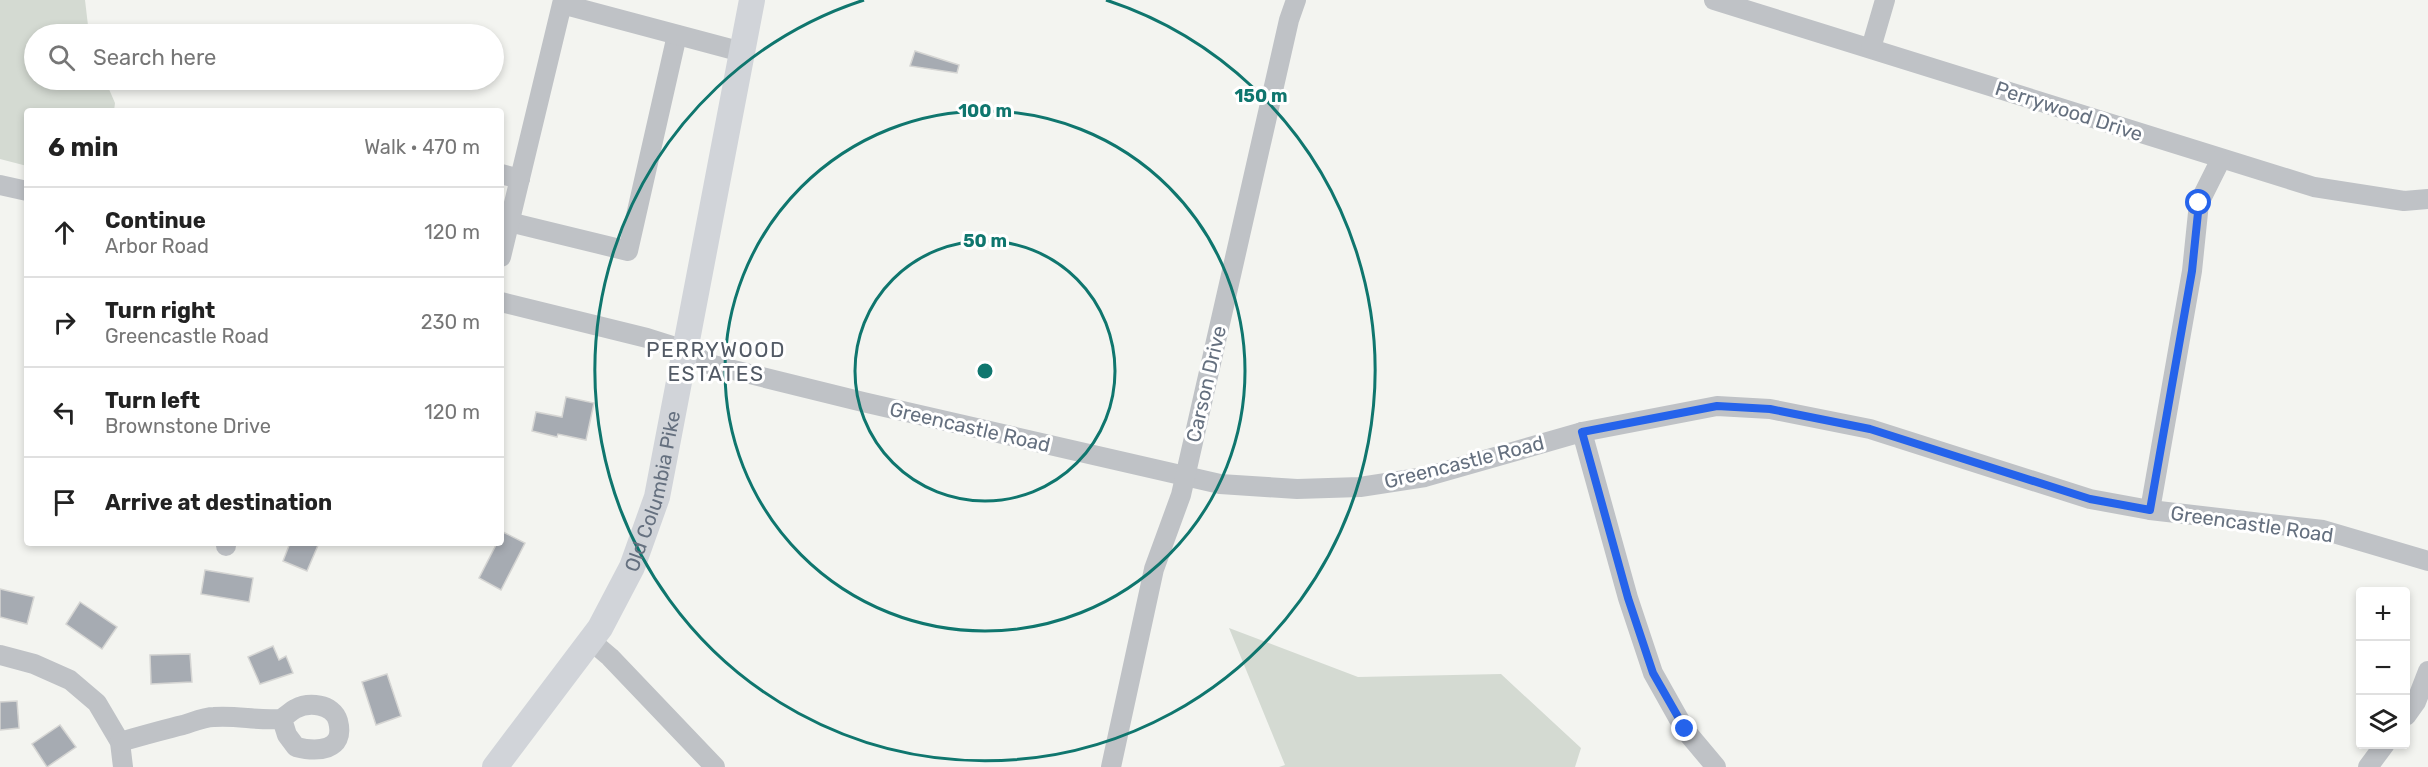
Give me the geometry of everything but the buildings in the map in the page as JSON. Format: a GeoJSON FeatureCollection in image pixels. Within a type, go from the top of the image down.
{"type":"FeatureCollection","features":[{"type":"Feature","properties":{"kind":"main road","name":"Old Columbia Pike"},"geometry":{"type":"LineString","coordinates":[[495,767],[600,628],[632,567],[657,496],[752,0]]}},
{"type":"Feature","properties":{"kind":"street","name":"Carson Drive"},"geometry":{"type":"LineString","coordinates":[[1111,767],[1154,569],[1181,495],[1289,20],[1296,0]]}},
{"type":"Feature","properties":{"kind":"street","name":"Perrywood Drive"},"geometry":{"type":"LineString","coordinates":[[1714,0],[2314,187],[2404,201],[2428,199]]}},
{"type":"Feature","properties":{"kind":"street"},"geometry":{"type":"LineString","coordinates":[[1871,48],[1885,0]]}},
{"type":"Feature","properties":{"kind":"street"},"geometry":{"type":"LineString","coordinates":[[677,35],[628,251],[505,221],[511,177],[562,4],[742,52]]}},
{"type":"Feature","properties":{"kind":"street"},"geometry":{"type":"LineString","coordinates":[[2150,510],[2192,271],[2199,203],[2221,159]]}},
{"type":"Feature","properties":{"kind":"street"},"geometry":{"type":"LineString","coordinates":[[0,185],[24,190]]}},
{"type":"Feature","properties":{"kind":"street","name":"Greencastle Road"},"geometry":{"type":"LineString","coordinates":[[504,303],[685,350],[709,364],[1220,484],[1297,489],[1360,487],[1425,477],[1582,432],[1717,406],[1770,409],[1870,429],[2090,499],[2150,510],[2323,530],[2428,561]]}},
{"type":"Feature","properties":{"kind":"street"},"geometry":{"type":"LineString","coordinates":[[1582,432],[1628,598],[1653,673],[1685,729],[1716,767]]}},
{"type":"Feature","properties":{"kind":"street"},"geometry":{"type":"LineString","coordinates":[[590,640],[610,657],[715,767]]}},
{"type":"Feature","properties":{"kind":"street"},"geometry":{"type":"LineString","coordinates":[[0,655],[34,664],[70,680],[97,703],[120,742],[123,767]]}},
{"type":"Feature","properties":{"kind":"street"},"geometry":{"type":"LineString","coordinates":[[2410,710],[2416,702],[2428,671]]}},
{"type":"Feature","properties":{"kind":"street"},"geometry":{"type":"LineString","coordinates":[[120,742],[213,716],[282,719]]}},
{"type":"Feature","properties":{"kind":"street"},"geometry":{"type":"LineString","coordinates":[[2368,767],[2381,749]]}},
{"type":"Feature","properties":{"kind":"shaded area"},"geometry":{"type":"Polygon","coordinates":[[[0,0],[85,0],[88,24],[24,24],[24,90],[109,90],[115,103],[114,108],[24,108],[24,165],[0,159],[0,0]]]}},
{"type":"Feature","properties":{"kind":"shaded area"},"geometry":{"type":"Polygon","coordinates":[[[1229,628],[1358,677],[1501,674],[1581,748],[1575,767],[1279,767],[1285,765],[1229,628]]]}},
{"type":"Feature","properties":{"kind":"district","name":"PERRYWOOD ESTATES"},"geometry":{"type":"Point","coordinates":[716,361]}},
{"type":"Feature","properties":{"kind":"route"},"geometry":{"type":"LineString","coordinates":[[1685,729],[1653,673],[1628,598],[1582,432],[1717,406],[1770,409],[1870,429],[2090,499],[2150,510],[2192,271],[2199,203]]}}]}
